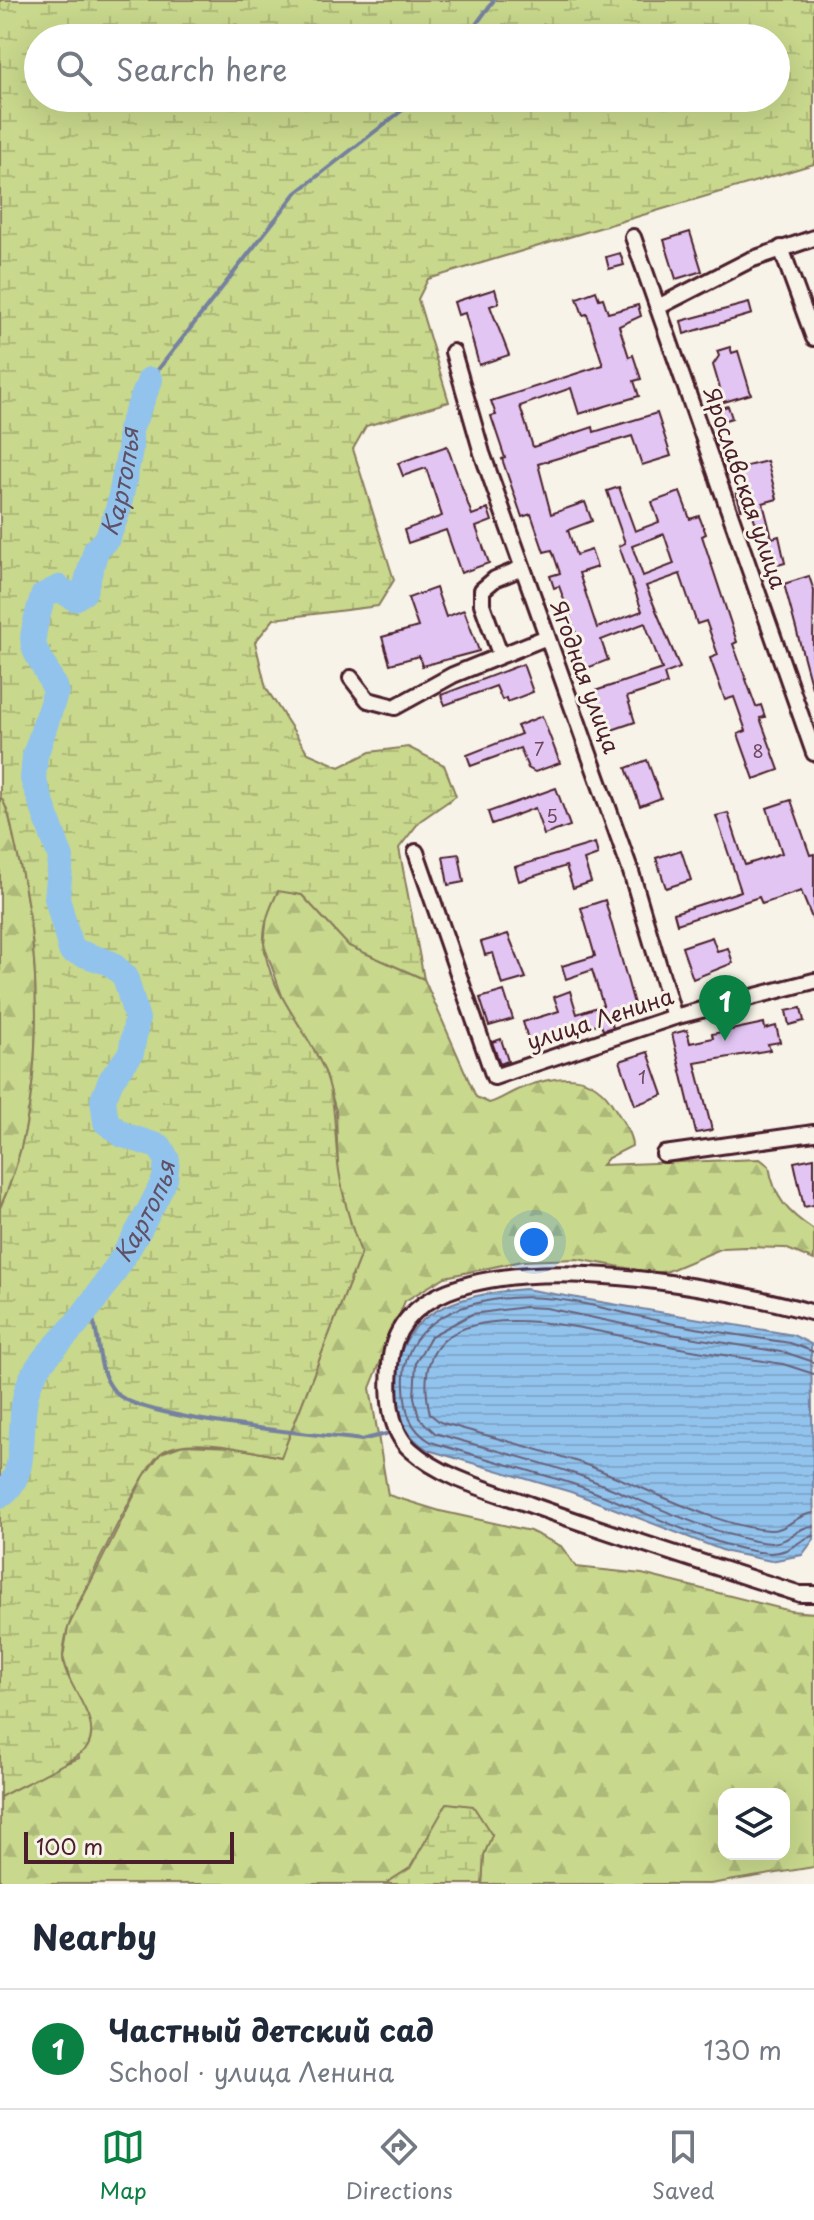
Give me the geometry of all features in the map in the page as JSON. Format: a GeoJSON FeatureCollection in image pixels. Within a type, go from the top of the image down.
{"type":"FeatureCollection","features":[{"type":"Feature","properties":{"kind":"street","name":"Ярославская улица"},"geometry":{"type":"LineString","coordinates":[[633,237],[814,753]]}},
{"type":"Feature","properties":{"kind":"street"},"geometry":{"type":"LineString","coordinates":[[658,307],[707,279],[781,248],[814,238]]}},
{"type":"Feature","properties":{"kind":"street"},"geometry":{"type":"LineString","coordinates":[[781,248],[814,338]]}},
{"type":"Feature","properties":{"kind":"street","name":"Ягодная улица"},"geometry":{"type":"LineString","coordinates":[[453,352],[465,403],[615,822],[674,1017]]}},
{"type":"Feature","properties":{"kind":"street"},"geometry":{"type":"LineString","coordinates":[[500,654],[481,596],[486,584],[522,568]]}},
{"type":"Feature","properties":{"kind":"street"},"geometry":{"type":"LineString","coordinates":[[351,678],[368,700],[395,707],[453,675],[547,637]]}},
{"type":"Feature","properties":{"kind":"street","name":"улица Ленина"},"geometry":{"type":"LineString","coordinates":[[416,852],[494,1077],[674,1017],[814,981]]}},
{"type":"Feature","properties":{"kind":"street"},"geometry":{"type":"LineString","coordinates":[[664,1154],[814,1133]]}},
{"type":"Feature","properties":{"kind":"street"},"geometry":{"type":"LineString","coordinates":[[814,1313],[673,1285],[585,1274],[519,1275],[461,1287],[418,1308],[395,1340],[389,1387],[393,1419],[408,1448],[448,1475],[619,1537],[800,1594],[814,1594]]}},
{"type":"Feature","properties":{"kind":"green space"},"geometry":{"type":"Polygon","coordinates":[[[0,0],[814,0],[814,164],[428,279],[418,299],[449,402],[366,426],[353,449],[394,580],[378,606],[274,619],[255,642],[266,688],[308,753],[340,767],[370,752],[408,747],[444,765],[456,796],[420,821],[399,848],[424,979],[349,946],[302,895],[278,891],[265,929],[267,961],[281,995],[326,1075],[332,1099],[343,1192],[361,1253],[281,1457],[202,1444],[172,1447],[161,1453],[140,1482],[112,1534],[66,1635],[64,1666],[90,1724],[88,1746],[62,1765],[0,1797],[0,1208],[15,1168],[26,1124],[36,1030],[32,935],[6,808],[0,796],[0,0]]]}},
{"type":"Feature","properties":{"kind":"green space"},"geometry":{"type":"Polygon","coordinates":[[[0,796],[10,821],[32,935],[36,1030],[26,1124],[15,1168],[0,1208],[0,796]]]}},
{"type":"Feature","properties":{"kind":"green space"},"geometry":{"type":"Polygon","coordinates":[[[278,890],[302,895],[349,946],[424,979],[476,1097],[489,1103],[535,1083],[561,1078],[585,1081],[605,1095],[625,1125],[631,1141],[632,1146],[608,1158],[602,1165],[760,1159],[769,1166],[774,1187],[784,1204],[814,1230],[814,1260],[785,1248],[723,1248],[668,1271],[654,1273],[577,1259],[522,1261],[445,1277],[405,1301],[370,1388],[388,1495],[440,1511],[530,1531],[561,1546],[576,1567],[642,1574],[791,1611],[814,1613],[814,1867],[710,1884],[482,1884],[484,1855],[492,1834],[436,1827],[410,1868],[385,1884],[0,1884],[0,1797],[41,1773],[79,1758],[71,1684],[63,1657],[68,1627],[144,1476],[161,1453],[183,1445],[232,1447],[281,1457],[361,1253],[349,1221],[338,1170],[336,1111],[325,1072],[285,1004],[264,945],[267,915],[278,890]]]}},
{"type":"Feature","properties":{"kind":"green space"},"geometry":{"type":"Polygon","coordinates":[[[447,1803],[473,1806],[492,1835],[484,1855],[482,1884],[385,1884],[410,1868],[447,1803]]]}},
{"type":"Feature","properties":{"kind":"water"},"geometry":{"type":"Polygon","coordinates":[[[525,1289],[793,1335],[811,1344],[814,1539],[802,1555],[771,1561],[727,1552],[571,1492],[428,1450],[414,1439],[401,1419],[396,1394],[397,1366],[404,1343],[417,1326],[453,1303],[475,1296],[525,1289]]]}},
{"type":"Feature","properties":{"kind":"building"},"geometry":{"type":"Polygon","coordinates":[[[690,232],[702,271],[676,279],[664,240],[690,232]]]}},
{"type":"Feature","properties":{"kind":"building"},"geometry":{"type":"Polygon","coordinates":[[[620,253],[624,265],[609,269],[606,257],[620,253]]]}},
{"type":"Feature","properties":{"kind":"building"},"geometry":{"type":"Polygon","coordinates":[[[495,289],[499,303],[490,306],[509,355],[479,365],[465,313],[458,315],[454,302],[495,289]]]}},
{"type":"Feature","properties":{"kind":"building"},"geometry":{"type":"Polygon","coordinates":[[[596,291],[599,299],[603,298],[608,313],[638,305],[641,316],[619,326],[629,357],[633,355],[641,379],[634,381],[639,396],[579,414],[571,388],[520,406],[533,447],[593,427],[594,432],[657,413],[671,456],[642,465],[632,436],[538,464],[551,514],[585,502],[592,521],[568,530],[576,555],[591,550],[597,567],[579,573],[597,628],[642,611],[619,546],[625,543],[607,491],[619,487],[635,531],[659,522],[652,502],[680,492],[690,519],[699,516],[706,534],[702,536],[737,642],[733,644],[756,707],[761,705],[765,717],[760,718],[779,770],[754,779],[738,734],[746,731],[734,697],[725,700],[710,658],[718,655],[706,621],[697,624],[680,574],[646,586],[680,668],[664,674],[667,684],[627,697],[635,722],[606,732],[592,692],[662,669],[645,623],[601,640],[608,660],[582,670],[570,638],[577,636],[559,586],[554,588],[550,576],[560,573],[552,550],[544,552],[531,514],[522,517],[491,416],[496,415],[491,401],[603,365],[587,314],[583,315],[577,298],[596,291]],[[664,534],[632,546],[643,576],[674,564],[664,534]]]}},
{"type":"Feature","properties":{"kind":"building"},"geometry":{"type":"Polygon","coordinates":[[[749,303],[752,314],[684,334],[681,321],[749,303]]]}},
{"type":"Feature","properties":{"kind":"building"},"geometry":{"type":"Polygon","coordinates":[[[730,347],[732,353],[738,351],[751,394],[724,402],[713,365],[719,356],[717,351],[730,347]]]}},
{"type":"Feature","properties":{"kind":"building"},"geometry":{"type":"Polygon","coordinates":[[[728,406],[732,418],[715,423],[711,411],[728,406]]]}},
{"type":"Feature","properties":{"kind":"building"},"geometry":{"type":"Polygon","coordinates":[[[447,446],[472,515],[488,509],[492,521],[476,527],[489,563],[461,573],[446,530],[408,543],[404,530],[442,516],[426,468],[403,476],[398,463],[447,446]]]}},
{"type":"Feature","properties":{"kind":"building"},"geometry":{"type":"Polygon","coordinates":[[[767,461],[777,499],[763,503],[772,538],[779,536],[785,563],[771,567],[750,507],[741,509],[736,492],[744,490],[739,468],[767,461]]]}},
{"type":"Feature","properties":{"kind":"building"},"geometry":{"type":"Polygon","coordinates":[[[809,576],[814,591],[812,688],[784,584],[809,576]]]}},
{"type":"Feature","properties":{"kind":"building"},"geometry":{"type":"Polygon","coordinates":[[[436,588],[446,617],[464,610],[479,651],[422,666],[419,656],[390,664],[382,637],[418,627],[408,598],[436,588]]]}},
{"type":"Feature","properties":{"kind":"building"},"geometry":{"type":"Polygon","coordinates":[[[523,664],[533,692],[507,702],[506,698],[502,700],[496,686],[445,705],[441,695],[523,664]]]}},
{"type":"Feature","properties":{"kind":"building"},"geometry":{"type":"Polygon","coordinates":[[[542,716],[560,763],[535,772],[528,768],[520,748],[471,766],[467,755],[521,734],[517,726],[542,716]]]}},
{"type":"Feature","properties":{"kind":"building"},"geometry":{"type":"Polygon","coordinates":[[[647,760],[661,798],[640,806],[626,768],[647,760]]]}},
{"type":"Feature","properties":{"kind":"building"},"geometry":{"type":"Polygon","coordinates":[[[556,788],[570,826],[544,835],[535,808],[492,824],[488,812],[556,788]]]}},
{"type":"Feature","properties":{"kind":"building"},"geometry":{"type":"Polygon","coordinates":[[[791,800],[810,855],[814,854],[814,923],[801,891],[762,904],[759,897],[677,924],[674,913],[741,891],[716,816],[728,813],[745,865],[782,853],[767,808],[791,800]]]}},
{"type":"Feature","properties":{"kind":"building"},"geometry":{"type":"Polygon","coordinates":[[[595,843],[598,855],[584,860],[591,882],[573,888],[566,866],[519,881],[515,867],[595,843]]]}},
{"type":"Feature","properties":{"kind":"building"},"geometry":{"type":"Polygon","coordinates":[[[681,850],[691,880],[666,888],[656,858],[681,850]]]}},
{"type":"Feature","properties":{"kind":"building"},"geometry":{"type":"Polygon","coordinates":[[[459,854],[464,882],[448,885],[443,856],[459,854]]]}},
{"type":"Feature","properties":{"kind":"building"},"geometry":{"type":"Polygon","coordinates":[[[605,900],[636,1011],[610,1019],[613,1027],[603,1030],[600,1023],[530,1046],[523,1022],[559,1011],[554,997],[570,991],[577,1014],[603,1005],[592,970],[566,979],[562,966],[595,956],[581,908],[605,900]]]}},
{"type":"Feature","properties":{"kind":"building"},"geometry":{"type":"Polygon","coordinates":[[[508,934],[526,978],[502,985],[493,953],[485,955],[481,942],[508,934]]]}},
{"type":"Feature","properties":{"kind":"building"},"geometry":{"type":"Polygon","coordinates":[[[712,937],[717,951],[728,948],[733,963],[693,979],[682,947],[712,937]]]}},
{"type":"Feature","properties":{"kind":"building"},"geometry":{"type":"Polygon","coordinates":[[[504,991],[513,1019],[489,1026],[480,998],[504,991]]]}},
{"type":"Feature","properties":{"kind":"building"},"geometry":{"type":"Polygon","coordinates":[[[801,1008],[804,1021],[789,1025],[786,1011],[801,1008]]]}},
{"type":"Feature","properties":{"kind":"building"},"geometry":{"type":"Polygon","coordinates":[[[764,1023],[765,1029],[776,1026],[780,1042],[768,1044],[770,1050],[695,1063],[712,1130],[696,1133],[672,1034],[687,1030],[690,1043],[713,1038],[712,1034],[764,1023]]]}},
{"type":"Feature","properties":{"kind":"building"},"geometry":{"type":"Polygon","coordinates":[[[501,1039],[508,1061],[500,1064],[492,1042],[501,1039]]]}},
{"type":"Feature","properties":{"kind":"building"},"geometry":{"type":"Polygon","coordinates":[[[648,1052],[663,1095],[635,1105],[620,1061],[648,1052]]]}},
{"type":"Feature","properties":{"kind":"building"},"geometry":{"type":"Polygon","coordinates":[[[814,1158],[814,1205],[804,1207],[794,1162],[814,1158]]]}},
{"type":"Feature","properties":{"kind":"waterway","name":"Картопья"},"geometry":{"type":"LineString","coordinates":[[476,24],[494,0]]}},
{"type":"Feature","properties":{"kind":"waterway","name":"Картопья"},"geometry":{"type":"LineString","coordinates":[[150,380],[296,193],[400,112]]}},
{"type":"Feature","properties":{"kind":"waterway","name":"Картопья"},"geometry":{"type":"LineString","coordinates":[[0,1495],[10,1486],[20,1460],[25,1396],[34,1374],[113,1273],[165,1179],[167,1160],[160,1147],[123,1135],[106,1122],[103,1100],[111,1080],[131,1053],[137,1019],[125,976],[110,963],[71,950],[57,898],[61,858],[33,779],[35,756],[56,691],[33,639],[43,596],[59,588],[74,598],[84,592],[96,550],[108,537],[118,510],[130,450],[130,430],[150,380]]}},
{"type":"Feature","properties":{"kind":"waterway"},"geometry":{"type":"LineString","coordinates":[[84,1313],[92,1317],[104,1374],[115,1392],[130,1402],[192,1418],[270,1430],[361,1440],[386,1434]]}},
{"type":"Feature","properties":{"kind":"place","name":"Частный детский сад"},"geometry":{"type":"Point","coordinates":[725,1041]}}]}
